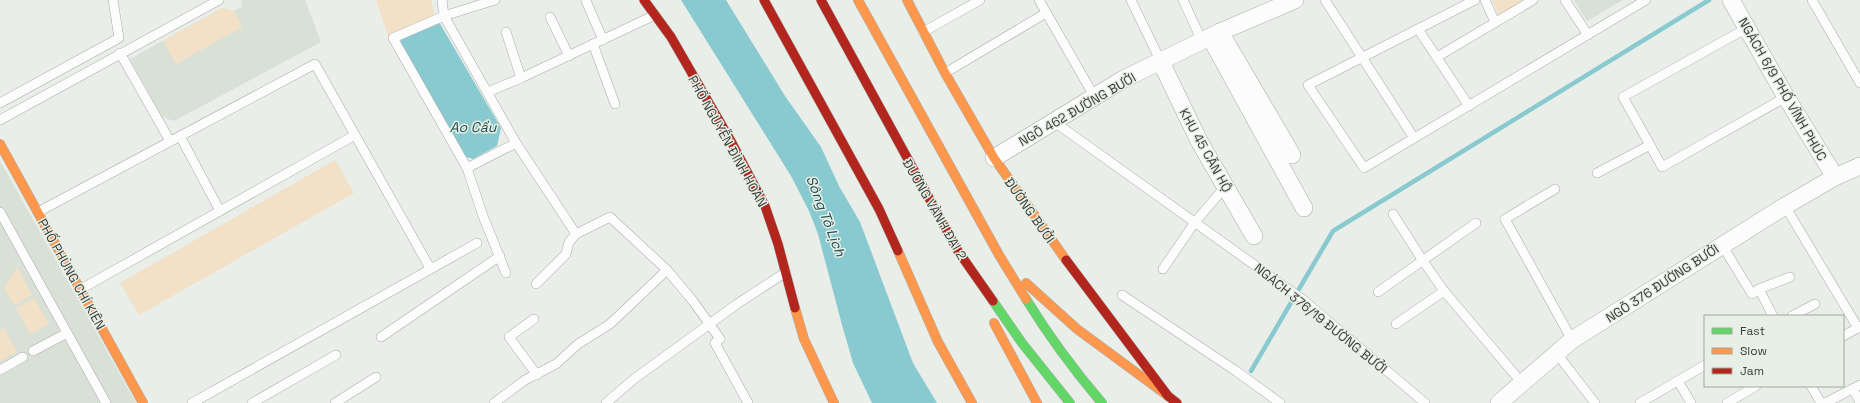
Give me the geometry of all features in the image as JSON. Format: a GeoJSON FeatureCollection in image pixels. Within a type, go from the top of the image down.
{"type":"FeatureCollection","features":[{"type":"Feature","properties":{"kind":"main road","name":"PHỐ NGUYỄN ĐÌNH HOÀN"},"geometry":{"type":"LineString","coordinates":[[644,0],[671,37],[749,174],[765,206],[786,272],[804,339],[834,403]]}},
{"type":"Feature","properties":{"kind":"main road"},"geometry":{"type":"LineString","coordinates":[[764,0],[879,210],[938,342],[972,403]]}},
{"type":"Feature","properties":{"kind":"main road"},"geometry":{"type":"LineString","coordinates":[[858,0],[999,255],[1058,349],[1071,367],[1102,403]]}},
{"type":"Feature","properties":{"kind":"main road","name":"ĐƯỜNG BƯỞI"},"geometry":{"type":"LineString","coordinates":[[907,0],[945,73],[994,158],[1077,276],[1168,396],[1177,403]]}},
{"type":"Feature","properties":{"kind":"main road","name":"ĐƯỜNG VÀNH ĐAI 2"},"geometry":{"type":"LineString","coordinates":[[821,1],[958,251],[1022,343],[1070,403]]}},
{"type":"Feature","properties":{"kind":"main road","name":"PHỐ PHÙNG CHÍ KIÊN"},"geometry":{"type":"LineString","coordinates":[[0,144],[144,403]]}},
{"type":"Feature","properties":{"kind":"main road"},"geometry":{"type":"LineString","coordinates":[[958,251],[1037,403]]}},
{"type":"Feature","properties":{"kind":"main road"},"geometry":{"type":"LineString","coordinates":[[999,255],[1038,296],[1067,322],[1102,350],[1168,396]]}},
{"type":"Feature","properties":{"kind":"street","name":"NGÕ 462 ĐƯỜNG BƯỞI"},"geometry":{"type":"LineString","coordinates":[[994,158],[1053,120],[1094,96],[1210,37],[1295,0]]}},
{"type":"Feature","properties":{"kind":"street","name":"NGÁCH 6/9 PHỐ VĨNH PHÚC"},"geometry":{"type":"LineString","coordinates":[[1731,0],[1786,98],[1835,177]]}},
{"type":"Feature","properties":{"kind":"street"},"geometry":{"type":"LineString","coordinates":[[1210,37],[1292,155]]}},
{"type":"Feature","properties":{"kind":"street"},"geometry":{"type":"LineString","coordinates":[[1210,37],[1304,208]]}},
{"type":"Feature","properties":{"kind":"street","name":"KHU 45 CĂN HỘ"},"geometry":{"type":"LineString","coordinates":[[1160,62],[1199,141],[1254,236]]}},
{"type":"Feature","properties":{"kind":"street","name":"NGÕ 376 ĐƯỜNG BƯỞI"},"geometry":{"type":"LineString","coordinates":[[1499,403],[1572,340],[1785,206],[1835,177],[1860,166]]}},
{"type":"Feature","properties":{"kind":"lane"},"geometry":{"type":"LineString","coordinates":[[0,103],[119,38],[113,0]]}},
{"type":"Feature","properties":{"kind":"lane"},"geometry":{"type":"LineString","coordinates":[[0,120],[219,0]]}},
{"type":"Feature","properties":{"kind":"lane"},"geometry":{"type":"LineString","coordinates":[[442,0],[444,16],[516,143],[576,234]]}},
{"type":"Feature","properties":{"kind":"lane"},"geometry":{"type":"LineString","coordinates":[[495,0],[444,16],[393,38],[467,168],[483,216],[506,272]]}},
{"type":"Feature","properties":{"kind":"lane"},"geometry":{"type":"LineString","coordinates":[[923,32],[980,0]]}},
{"type":"Feature","properties":{"kind":"lane"},"geometry":{"type":"LineString","coordinates":[[1038,0],[1094,96]]}},
{"type":"Feature","properties":{"kind":"lane"},"geometry":{"type":"LineString","coordinates":[[1131,0],[1160,62]]}},
{"type":"Feature","properties":{"kind":"lane"},"geometry":{"type":"LineString","coordinates":[[1182,0],[1210,37]]}},
{"type":"Feature","properties":{"kind":"lane"},"geometry":{"type":"LineString","coordinates":[[1325,0],[1414,138]]}},
{"type":"Feature","properties":{"kind":"lane"},"geometry":{"type":"LineString","coordinates":[[1475,0],[1308,85],[1364,168],[1646,0]]}},
{"type":"Feature","properties":{"kind":"lane"},"geometry":{"type":"LineString","coordinates":[[1485,0],[1495,22]]}},
{"type":"Feature","properties":{"kind":"lane"},"geometry":{"type":"LineString","coordinates":[[1437,57],[1533,0]]}},
{"type":"Feature","properties":{"kind":"lane"},"geometry":{"type":"LineString","coordinates":[[1565,0],[1588,35]]}},
{"type":"Feature","properties":{"kind":"lane"},"geometry":{"type":"LineString","coordinates":[[1812,0],[1860,82]]}},
{"type":"Feature","properties":{"kind":"lane"},"geometry":{"type":"LineString","coordinates":[[586,1],[603,40]]}},
{"type":"Feature","properties":{"kind":"lane"},"geometry":{"type":"LineString","coordinates":[[945,73],[1046,13]]}},
{"type":"Feature","properties":{"kind":"lane"},"geometry":{"type":"LineString","coordinates":[[488,92],[569,56],[655,14]]}},
{"type":"Feature","properties":{"kind":"lane"},"geometry":{"type":"LineString","coordinates":[[550,17],[569,56]]}},
{"type":"Feature","properties":{"kind":"lane"},"geometry":{"type":"LineString","coordinates":[[1747,28],[1623,97],[1662,167],[1786,98]]}},
{"type":"Feature","properties":{"kind":"lane"},"geometry":{"type":"LineString","coordinates":[[1418,29],[1469,106]]}},
{"type":"Feature","properties":{"kind":"lane"},"geometry":{"type":"LineString","coordinates":[[506,32],[521,78]]}},
{"type":"Feature","properties":{"kind":"lane"},"geometry":{"type":"LineString","coordinates":[[593,44],[615,104]]}},
{"type":"Feature","properties":{"kind":"lane"},"geometry":{"type":"LineString","coordinates":[[120,54],[170,141]]}},
{"type":"Feature","properties":{"kind":"lane"},"geometry":{"type":"LineString","coordinates":[[38,212],[315,64],[430,268]]}},
{"type":"Feature","properties":{"kind":"lane","name":"NGÁCH 376/19 ĐƯỜNG BƯỞI"},"geometry":{"type":"LineString","coordinates":[[1053,120],[1302,299],[1425,403]]}},
{"type":"Feature","properties":{"kind":"lane"},"geometry":{"type":"LineString","coordinates":[[80,290],[355,135]]}},
{"type":"Feature","properties":{"kind":"lane"},"geometry":{"type":"LineString","coordinates":[[180,136],[220,211]]}},
{"type":"Feature","properties":{"kind":"lane"},"geometry":{"type":"LineString","coordinates":[[467,168],[516,143]]}},
{"type":"Feature","properties":{"kind":"lane"},"geometry":{"type":"LineString","coordinates":[[1597,173],[1650,145]]}},
{"type":"Feature","properties":{"kind":"lane"},"geometry":{"type":"LineString","coordinates":[[1163,269],[1195,222],[1225,186]]}},
{"type":"Feature","properties":{"kind":"lane"},"geometry":{"type":"LineString","coordinates":[[1555,189],[1505,219],[1572,340]]}},
{"type":"Feature","properties":{"kind":"lane"},"geometry":{"type":"LineString","coordinates":[[1785,206],[1859,328],[1844,336]]}},
{"type":"Feature","properties":{"kind":"lane"},"geometry":{"type":"LineString","coordinates":[[0,212],[106,403]]}},
{"type":"Feature","properties":{"kind":"lane"},"geometry":{"type":"LineString","coordinates":[[1393,214],[1444,291],[1522,383]]}},
{"type":"Feature","properties":{"kind":"lane"},"geometry":{"type":"LineString","coordinates":[[536,284],[566,254],[569,242],[576,234],[610,217],[667,270],[710,324],[720,339],[715,343],[745,402]]}},
{"type":"Feature","properties":{"kind":"lane"},"geometry":{"type":"LineString","coordinates":[[1378,292],[1476,223]]}},
{"type":"Feature","properties":{"kind":"lane"},"geometry":{"type":"LineString","coordinates":[[192,403],[430,268],[477,243]]}},
{"type":"Feature","properties":{"kind":"lane"},"geometry":{"type":"LineString","coordinates":[[1722,245],[1752,294],[1759,289],[1790,277]]}},
{"type":"Feature","properties":{"kind":"lane"},"geometry":{"type":"LineString","coordinates":[[381,337],[500,256]]}},
{"type":"Feature","properties":{"kind":"lane"},"geometry":{"type":"LineString","coordinates":[[494,403],[525,380],[556,364],[578,344],[610,324],[667,270]]}},
{"type":"Feature","properties":{"kind":"lane"},"geometry":{"type":"LineString","coordinates":[[606,403],[634,379],[736,304],[786,272]]}},
{"type":"Feature","properties":{"kind":"lane"},"geometry":{"type":"LineString","coordinates":[[1759,289],[1772,315]]}},
{"type":"Feature","properties":{"kind":"lane"},"geometry":{"type":"LineString","coordinates":[[1396,324],[1444,291]]}},
{"type":"Feature","properties":{"kind":"lane"},"geometry":{"type":"LineString","coordinates":[[1122,295],[1236,371],[1280,403]]}},
{"type":"Feature","properties":{"kind":"lane"},"geometry":{"type":"LineString","coordinates":[[1794,315],[1815,304]]}},
{"type":"Feature","properties":{"kind":"lane"},"geometry":{"type":"LineString","coordinates":[[534,319],[509,337],[537,375]]}},
{"type":"Feature","properties":{"kind":"lane"},"geometry":{"type":"LineString","coordinates":[[33,351],[67,333]]}},
{"type":"Feature","properties":{"kind":"lane"},"geometry":{"type":"LineString","coordinates":[[252,403],[336,354]]}},
{"type":"Feature","properties":{"kind":"lane"},"geometry":{"type":"LineString","coordinates":[[1557,354],[1595,403]]}},
{"type":"Feature","properties":{"kind":"lane"},"geometry":{"type":"LineString","coordinates":[[0,370],[23,357]]}},
{"type":"Feature","properties":{"kind":"lane"},"geometry":{"type":"LineString","coordinates":[[1640,403],[1704,366]]}},
{"type":"Feature","properties":{"kind":"lane"},"geometry":{"type":"LineString","coordinates":[[336,403],[376,377]]}},
{"type":"Feature","properties":{"kind":"lane"},"geometry":{"type":"LineString","coordinates":[[1678,381],[1691,403]]}},
{"type":"Feature","properties":{"kind":"lane"},"geometry":{"type":"LineString","coordinates":[[1727,403],[1754,387]]}},
{"type":"Feature","properties":{"kind":"lane"},"geometry":{"type":"LineString","coordinates":[[1812,387],[1822,403]]}},
{"type":"Feature","properties":{"kind":"lane"},"geometry":{"type":"LineString","coordinates":[[1825,403],[1856,387],[1860,402]]}},
{"type":"Feature","properties":{"kind":"shaded area"},"geometry":{"type":"Polygon","coordinates":[[[241,0],[305,0],[321,42],[174,121],[162,117],[130,59],[222,8],[234,11],[242,7],[241,0]]]}},
{"type":"Feature","properties":{"kind":"shaded area"},"geometry":{"type":"Polygon","coordinates":[[[376,0],[431,0],[435,18],[389,39],[376,0]]]}},
{"type":"Feature","properties":{"kind":"shaded area"},"geometry":{"type":"Polygon","coordinates":[[[1492,0],[1524,0],[1499,15],[1492,0]]]}},
{"type":"Feature","properties":{"kind":"shaded area"},"geometry":{"type":"Polygon","coordinates":[[[1574,0],[1623,0],[1587,21],[1574,0]]]}},
{"type":"Feature","properties":{"kind":"shaded area"},"geometry":{"type":"Polygon","coordinates":[[[222,8],[234,11],[242,27],[176,64],[163,41],[222,8]]]}},
{"type":"Feature","properties":{"kind":"shaded area"},"geometry":{"type":"Polygon","coordinates":[[[335,160],[354,193],[139,315],[120,283],[335,160]]]}},
{"type":"Feature","properties":{"kind":"shaded area"},"geometry":{"type":"Polygon","coordinates":[[[0,161],[136,403],[0,403],[0,161]]]}},
{"type":"Feature","properties":{"kind":"shaded area"},"geometry":{"type":"Polygon","coordinates":[[[17,267],[32,295],[14,305],[4,288],[17,267]]]}},
{"type":"Feature","properties":{"kind":"shaded area"},"geometry":{"type":"Polygon","coordinates":[[[34,298],[49,324],[30,334],[16,308],[34,298]]]}},
{"type":"Feature","properties":{"kind":"shaded area"},"geometry":{"type":"Polygon","coordinates":[[[4,328],[17,352],[0,361],[0,330],[4,328]]]}},
{"type":"Feature","properties":{"kind":"water","name":"Sông Tô Lịch"},"geometry":{"type":"Polygon","coordinates":[[[681,0],[726,0],[785,96],[821,147],[839,186],[860,222],[913,363],[937,403],[872,403],[853,363],[818,234],[809,211],[791,176],[681,0]]]}},
{"type":"Feature","properties":{"kind":"water","name":"Ao Cầu"},"geometry":{"type":"Polygon","coordinates":[[[439,22],[501,128],[497,146],[473,159],[463,156],[399,44],[402,38],[439,22]]]}},
{"type":"Feature","properties":{"kind":"waterway"},"geometry":{"type":"LineString","coordinates":[[1251,371],[1333,231],[1709,0]]}},
{"type":"Feature","properties":{"kind":"traffic: fast"},"geometry":{"type":"LineString","coordinates":[[1026,299],[1062,353],[1102,403]]}},
{"type":"Feature","properties":{"kind":"traffic: fast"},"geometry":{"type":"LineString","coordinates":[[993,301],[1022,343],[1070,403]]}},
{"type":"Feature","properties":{"kind":"traffic: slow"},"geometry":{"type":"LineString","coordinates":[[858,0],[999,255],[1026,299]]}},
{"type":"Feature","properties":{"kind":"traffic: slow"},"geometry":{"type":"LineString","coordinates":[[907,0],[945,73],[994,158],[1066,260]]}},
{"type":"Feature","properties":{"kind":"traffic: slow"},"geometry":{"type":"LineString","coordinates":[[0,144],[143,403]]}},
{"type":"Feature","properties":{"kind":"traffic: slow"},"geometry":{"type":"LineString","coordinates":[[898,251],[938,342],[972,403]]}},
{"type":"Feature","properties":{"kind":"traffic: slow"},"geometry":{"type":"LineString","coordinates":[[1026,283],[1077,329],[1168,396]]}},
{"type":"Feature","properties":{"kind":"traffic: slow"},"geometry":{"type":"LineString","coordinates":[[795,308],[804,339],[834,403]]}},
{"type":"Feature","properties":{"kind":"traffic: slow"},"geometry":{"type":"LineString","coordinates":[[994,323],[1037,403]]}},
{"type":"Feature","properties":{"kind":"traffic: jam"},"geometry":{"type":"LineString","coordinates":[[644,0],[671,37],[732,143],[765,206],[778,244],[795,308]]}},
{"type":"Feature","properties":{"kind":"traffic: jam"},"geometry":{"type":"LineString","coordinates":[[764,0],[879,209],[898,251]]}},
{"type":"Feature","properties":{"kind":"traffic: jam"},"geometry":{"type":"LineString","coordinates":[[821,0],[958,251],[993,301]]}},
{"type":"Feature","properties":{"kind":"traffic: jam"},"geometry":{"type":"LineString","coordinates":[[1066,260],[1168,396],[1177,403]]}}]}
